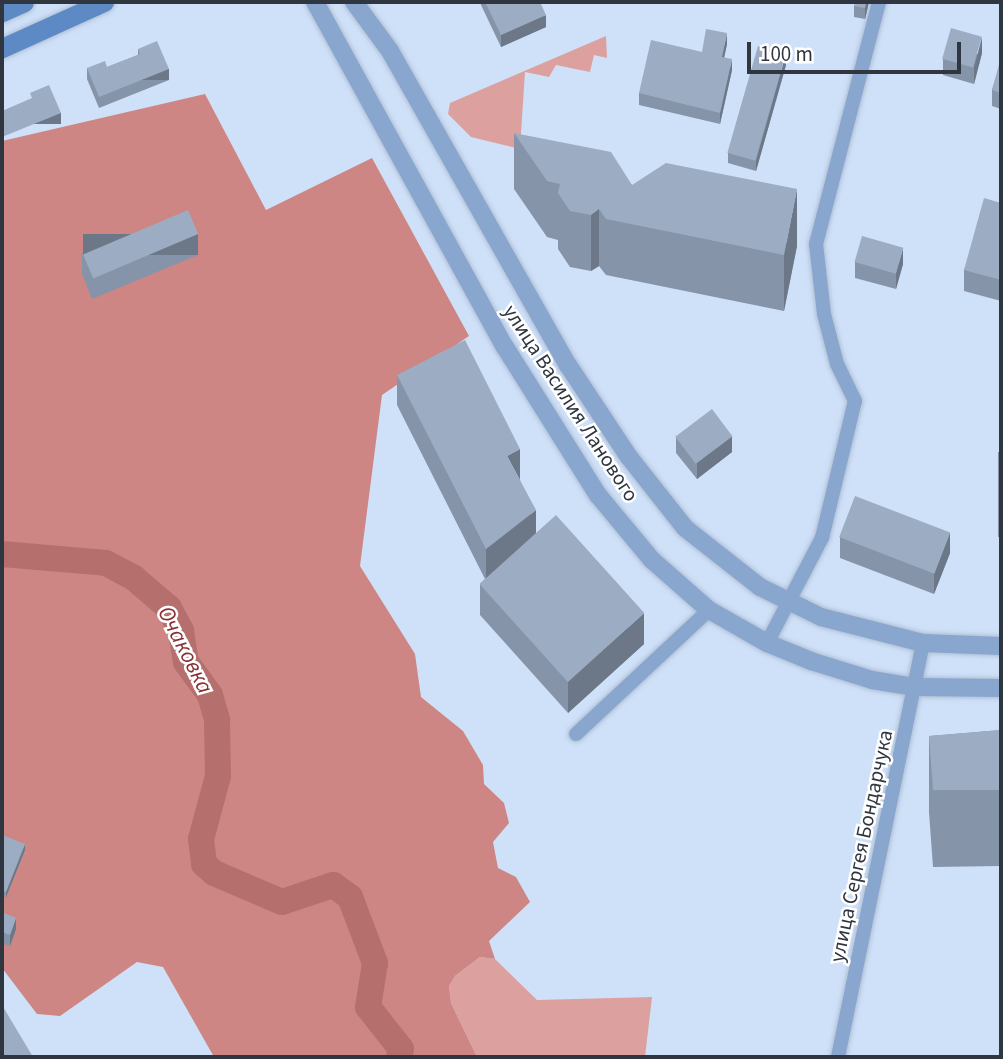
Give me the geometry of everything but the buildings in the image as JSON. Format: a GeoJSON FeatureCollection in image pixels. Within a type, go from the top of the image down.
{"type":"FeatureCollection","features":[{"type":"Feature","properties":{"kind":"main road"},"geometry":{"type":"LineString","coordinates":[[2,12],[24,2]]}},
{"type":"Feature","properties":{"kind":"main road"},"geometry":{"type":"LineString","coordinates":[[2,48],[104,2]]}},
{"type":"Feature","properties":{"kind":"street","name":"улица Василия Ланового"},"geometry":{"type":"LineString","coordinates":[[315,2],[505,347],[572,455],[652,560],[709,610],[767,643],[872,680],[915,687],[1001,688]]}},
{"type":"Feature","properties":{"kind":"street","name":"улица Василия Ланового"},"geometry":{"type":"LineString","coordinates":[[354,2],[390,51],[472,202],[629,457],[685,528],[726,563],[788,602],[846,625],[923,643],[1001,646]]}},
{"type":"Feature","properties":{"kind":"street"},"geometry":{"type":"LineString","coordinates":[[767,643],[822,538],[855,401],[837,364],[824,314],[816,244],[879,2]]}},
{"type":"Feature","properties":{"kind":"street"},"geometry":{"type":"LineString","coordinates":[[576,734],[709,610]]}},
{"type":"Feature","properties":{"kind":"street","name":"улица Сергея Бондарчука"},"geometry":{"type":"LineString","coordinates":[[838,1057],[923,643]]}},
{"type":"Feature","properties":{"kind":"shaded area"},"geometry":{"type":"Polygon","coordinates":[[[606,36],[607,58],[594,55],[590,72],[556,65],[549,77],[525,72],[520,149],[471,137],[448,114],[450,103],[606,36]]]}},
{"type":"Feature","properties":{"kind":"shaded area"},"geometry":{"type":"Polygon","coordinates":[[[205,94],[266,210],[372,158],[469,336],[382,395],[360,566],[415,654],[421,697],[463,731],[483,765],[484,784],[504,803],[509,823],[493,842],[498,868],[516,877],[530,902],[489,941],[495,959],[480,957],[455,976],[449,986],[451,1003],[477,1057],[214,1057],[163,967],[137,962],[60,1016],[37,1014],[2,968],[2,141],[205,94]]]}},
{"type":"Feature","properties":{"kind":"shaded area"},"geometry":{"type":"Polygon","coordinates":[[[480,957],[495,959],[537,1000],[652,997],[645,1057],[477,1057],[451,1003],[449,986],[455,976],[480,957]]]}},
{"type":"Feature","properties":{"kind":"waterway","name":"Очаковка"},"geometry":{"type":"LineString","coordinates":[[2,554],[106,563],[134,578],[169,608],[181,631],[186,662],[210,695],[217,720],[218,776],[201,839],[204,864],[214,873],[282,902],[333,885],[350,897],[375,963],[368,1007],[401,1049],[399,1057]]}}]}
